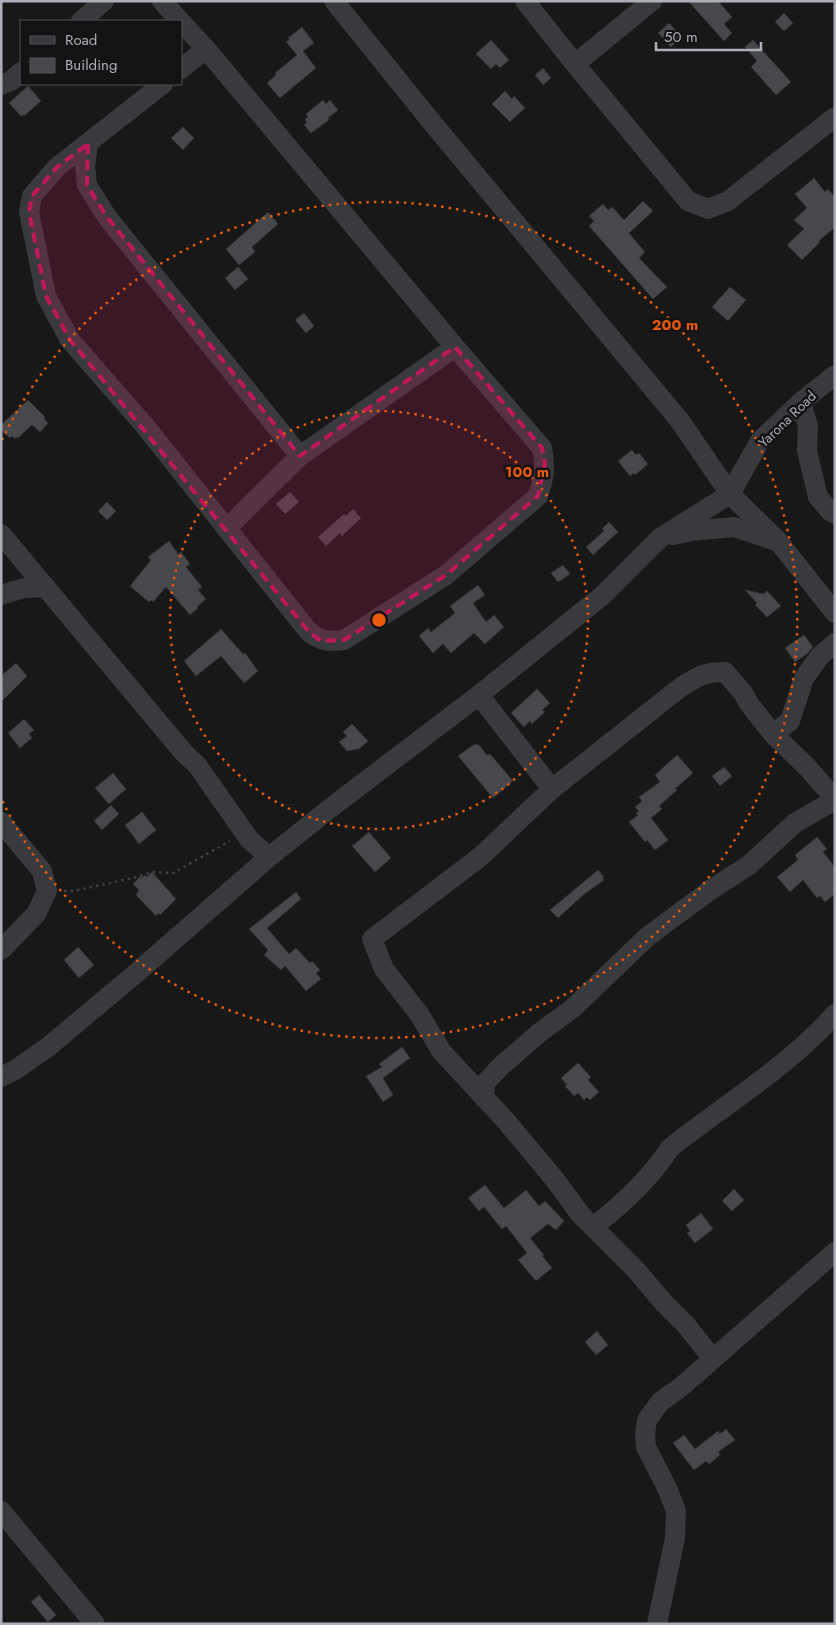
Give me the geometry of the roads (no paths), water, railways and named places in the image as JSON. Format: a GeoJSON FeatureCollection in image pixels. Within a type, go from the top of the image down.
{"type":"FeatureCollection","features":[{"type":"Feature","properties":{"kind":"street"},"geometry":{"type":"LineString","coordinates":[[81,20],[104,1]]}},
{"type":"Feature","properties":{"kind":"street"},"geometry":{"type":"LineString","coordinates":[[162,1],[179,20]]}},
{"type":"Feature","properties":{"kind":"street"},"geometry":{"type":"LineString","coordinates":[[334,1],[430,120],[680,421],[730,494],[778,541],[835,612]]}},
{"type":"Feature","properties":{"kind":"street"},"geometry":{"type":"LineString","coordinates":[[525,1],[688,201],[708,209],[728,201],[835,117]]}},
{"type":"Feature","properties":{"kind":"street"},"geometry":{"type":"LineString","coordinates":[[575,64],[652,1]]}},
{"type":"Feature","properties":{"kind":"street"},"geometry":{"type":"LineString","coordinates":[[162,85],[57,167],[32,196],[29,212],[46,296],[70,340],[228,528],[309,632],[321,640],[331,642],[344,640],[446,575],[538,496],[544,477],[545,464],[542,448],[206,49],[182,23]]}},
{"type":"Feature","properties":{"kind":"street"},"geometry":{"type":"LineString","coordinates":[[182,68],[206,49]]}},
{"type":"Feature","properties":{"kind":"street"},"geometry":{"type":"LineString","coordinates":[[1,85],[11,81],[20,73]]}},
{"type":"Feature","properties":{"kind":"street"},"geometry":{"type":"LineString","coordinates":[[88,144],[85,166],[87,185],[107,217],[300,456]]}},
{"type":"Feature","properties":{"kind":"street"},"geometry":{"type":"LineString","coordinates":[[228,528],[300,456],[455,347]]}},
{"type":"Feature","properties":{"kind":"street","name":"Yarona Road"},"geometry":{"type":"LineString","coordinates":[[730,494],[760,441],[801,402],[835,375]]}},
{"type":"Feature","properties":{"kind":"street"},"geometry":{"type":"LineString","coordinates":[[801,402],[808,426],[807,451],[818,497],[835,514]]}},
{"type":"Feature","properties":{"kind":"street"},"geometry":{"type":"LineString","coordinates":[[1,1077],[15,1070],[48,1047],[269,857],[479,695],[603,595],[660,538],[730,494]]}},
{"type":"Feature","properties":{"kind":"street"},"geometry":{"type":"LineString","coordinates":[[660,538],[691,531],[734,527],[778,541]]}},
{"type":"Feature","properties":{"kind":"street"},"geometry":{"type":"LineString","coordinates":[[1,534],[184,753],[197,766],[249,839],[269,857]]}},
{"type":"Feature","properties":{"kind":"street"},"geometry":{"type":"LineString","coordinates":[[1,595],[24,588],[46,587]]}},
{"type":"Feature","properties":{"kind":"street"},"geometry":{"type":"LineString","coordinates":[[773,734],[790,721],[804,678],[820,656],[835,643]]}},
{"type":"Feature","properties":{"kind":"street"},"geometry":{"type":"LineString","coordinates":[[484,1098],[485,1083],[500,1067],[539,1033],[573,1008],[647,937],[749,864],[795,824],[835,799],[808,768],[773,734],[725,672],[704,674],[681,687],[552,789],[480,857],[372,939],[384,968],[419,1014],[442,1052],[543,1166],[580,1214],[636,1270],[713,1358]]}},
{"type":"Feature","properties":{"kind":"street"},"geometry":{"type":"LineString","coordinates":[[479,695],[552,789]]}},
{"type":"Feature","properties":{"kind":"street"},"geometry":{"type":"LineString","coordinates":[[1,822],[42,871],[47,891],[36,914],[1,950]]}},
{"type":"Feature","properties":{"kind":"street"},"geometry":{"type":"LineString","coordinates":[[593,1227],[621,1206],[645,1182],[658,1167],[670,1148],[783,1063],[817,1034],[835,1014]]}},
{"type":"Feature","properties":{"kind":"street"},"geometry":{"type":"LineString","coordinates":[[657,1624],[675,1538],[676,1511],[646,1447],[647,1420],[660,1402],[681,1388],[835,1252]]}},
{"type":"Feature","properties":{"kind":"street"},"geometry":{"type":"LineString","coordinates":[[1,1511],[95,1624]]}}]}
